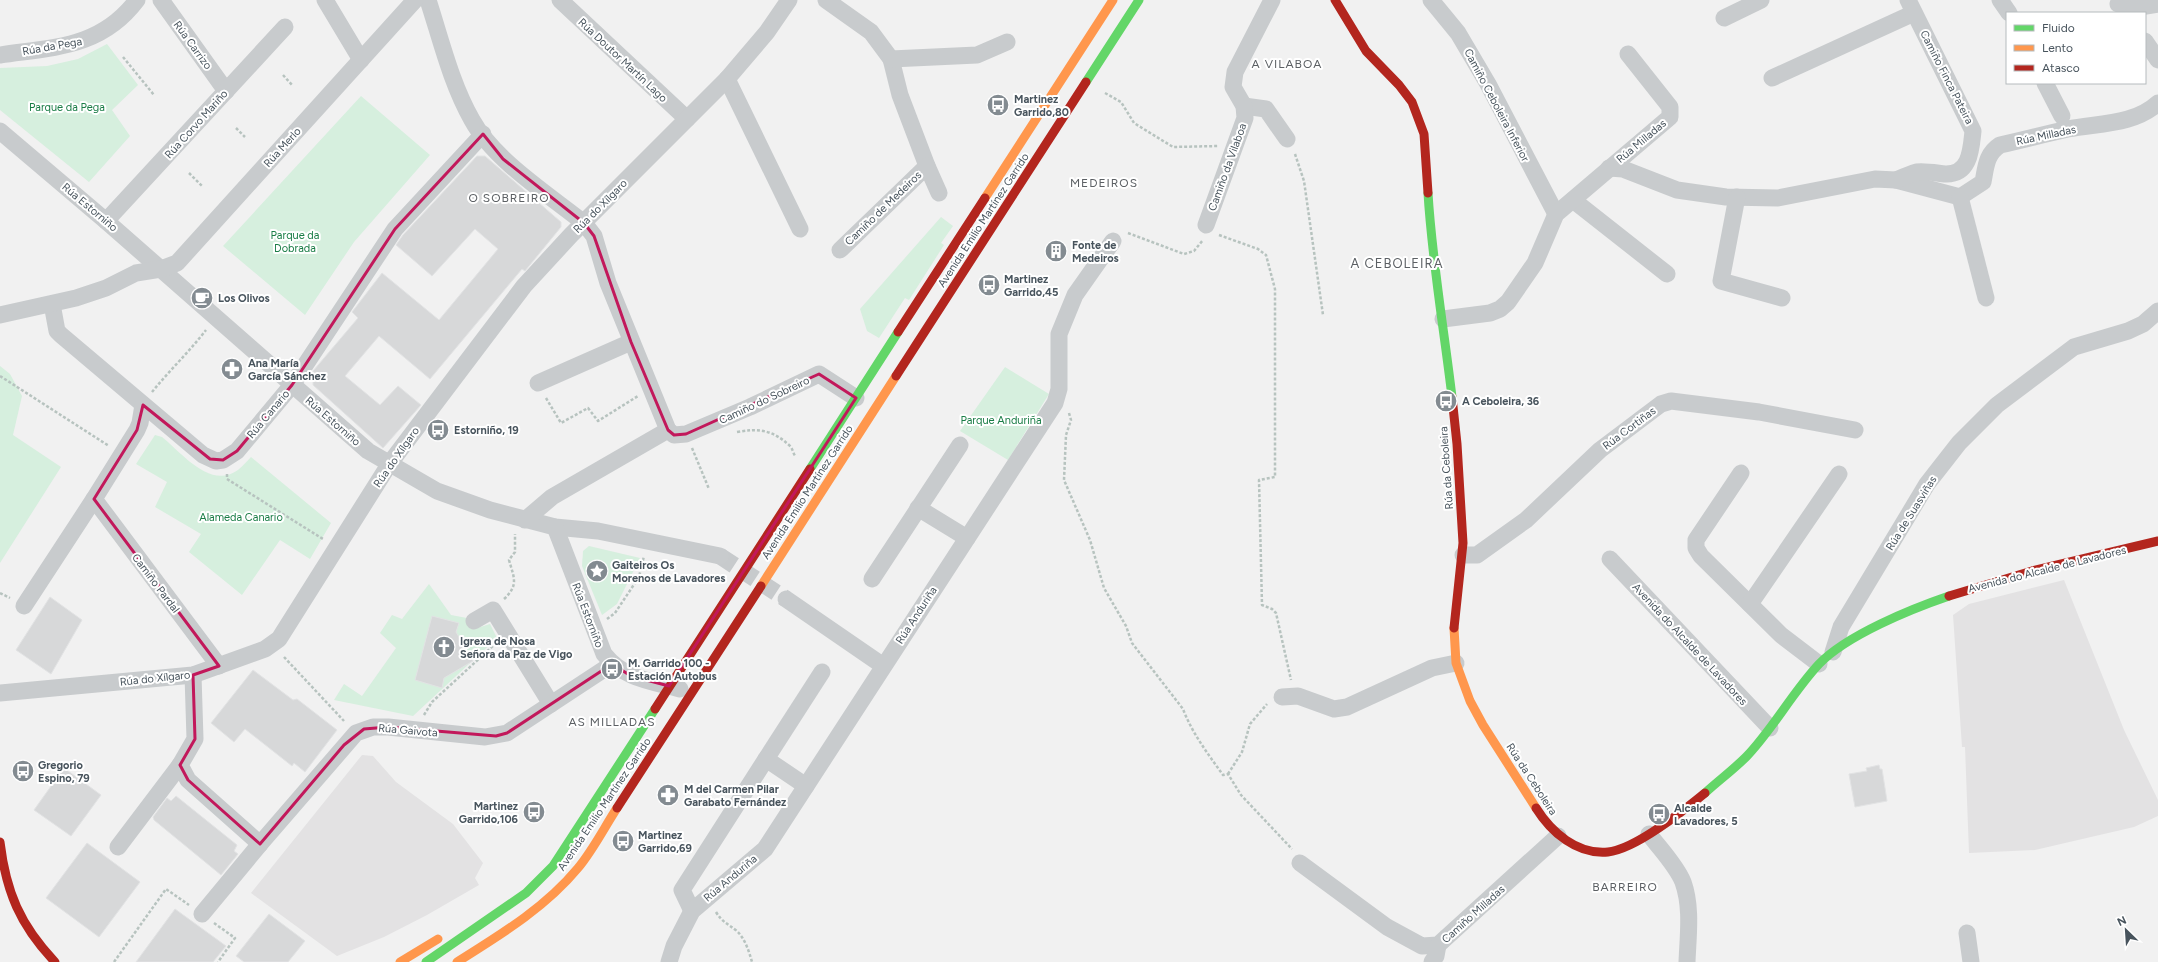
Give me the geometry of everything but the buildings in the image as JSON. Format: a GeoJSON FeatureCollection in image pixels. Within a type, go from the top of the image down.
{"type":"FeatureCollection","features":[{"type":"Feature","properties":{"kind":"main road","name":"Avenida Emilio Martínez Garrido"},"geometry":{"type":"LineString","coordinates":[[566,848],[669,686],[1114,0]]}},
{"type":"Feature","properties":{"kind":"main road","name":"Avenida Emilio Martínez Garrido"},"geometry":{"type":"LineString","coordinates":[[457,962],[529,916],[561,888],[589,852],[1139,0]]}},
{"type":"Feature","properties":{"kind":"main road","name":"Rúa da Ceboleira"},"geometry":{"type":"LineString","coordinates":[[1335,0],[1357,39],[1366,51],[1399,85],[1412,102],[1424,134],[1430,233],[1443,319],[1457,444],[1463,555],[1454,629],[1456,664],[1470,701],[1519,784],[1541,816],[1558,836],[1583,849],[1608,852],[1629,846],[1649,834]]}},
{"type":"Feature","properties":{"kind":"main road","name":"Avenida do Alcalde de Lavadores"},"geometry":{"type":"LineString","coordinates":[[1649,834],[1684,811],[1733,770],[1758,744],[1819,664],[1834,652],[1870,630],[1968,589],[2005,578],[2158,541]]}},
{"type":"Feature","properties":{"kind":"main road"},"geometry":{"type":"LineString","coordinates":[[0,842],[9,892],[17,914],[30,934],[55,962]]}},
{"type":"Feature","properties":{"kind":"main road"},"geometry":{"type":"LineString","coordinates":[[474,917],[535,876],[566,848]]}},
{"type":"Feature","properties":{"kind":"main road"},"geometry":{"type":"LineString","coordinates":[[426,962],[526,892],[553,866],[566,848]]}},
{"type":"Feature","properties":{"kind":"main road"},"geometry":{"type":"LineString","coordinates":[[400,962],[449,933]]}},
{"type":"Feature","properties":{"kind":"street","name":"Rúa da Pega"},"geometry":{"type":"LineString","coordinates":[[0,55],[70,45],[86,40],[113,25],[137,0]]}},
{"type":"Feature","properties":{"kind":"street","name":"Rúa Carrizo"},"geometry":{"type":"LineString","coordinates":[[160,0],[226,91]]}},
{"type":"Feature","properties":{"kind":"street"},"geometry":{"type":"LineString","coordinates":[[325,0],[361,60]]}},
{"type":"Feature","properties":{"kind":"street","name":"Rúa Merlo"},"geometry":{"type":"LineString","coordinates":[[0,315],[52,304],[106,288],[136,273],[161,269],[177,263],[415,0]]}},
{"type":"Feature","properties":{"kind":"street"},"geometry":{"type":"LineString","coordinates":[[428,0],[456,88],[473,122],[503,159],[584,223],[594,236],[608,283],[668,430],[552,497],[522,519]]}},
{"type":"Feature","properties":{"kind":"street","name":"Rúa Doutor Martín Lago"},"geometry":{"type":"LineString","coordinates":[[560,0],[687,119]]}},
{"type":"Feature","properties":{"kind":"street","name":"Rúa do Xílgaro"},"geometry":{"type":"LineString","coordinates":[[0,693],[193,675],[265,649],[279,639],[390,462],[524,286],[584,223],[727,79],[767,32],[789,0]]}},
{"type":"Feature","properties":{"kind":"street","name":"Camiño de Medeiros"},"geometry":{"type":"LineString","coordinates":[[826,0],[871,32],[891,59],[900,94],[927,166],[939,193]]}},
{"type":"Feature","properties":{"kind":"street"},"geometry":{"type":"LineString","coordinates":[[1272,0],[1235,72],[1233,87],[1244,106],[1266,109],[1287,139]]}},
{"type":"Feature","properties":{"kind":"street","name":"Camiño Ceboleira Inferior"},"geometry":{"type":"LineString","coordinates":[[1431,0],[1458,33],[1488,84],[1556,214]]}},
{"type":"Feature","properties":{"kind":"street"},"geometry":{"type":"LineString","coordinates":[[1724,18],[1761,0]]}},
{"type":"Feature","properties":{"kind":"street"},"geometry":{"type":"LineString","coordinates":[[2000,0],[2008,12]]}},
{"type":"Feature","properties":{"kind":"street"},"geometry":{"type":"LineString","coordinates":[[2118,6],[2141,7],[2158,4]]}},
{"type":"Feature","properties":{"kind":"street","name":"Camiño Finca Pateira"},"geometry":{"type":"LineString","coordinates":[[1772,78],[1911,6],[1974,131],[1967,164],[1958,171],[1947,174],[1918,172],[1896,180]]}},
{"type":"Feature","properties":{"kind":"street","name":"Rúa Corvo Mariño"},"geometry":{"type":"LineString","coordinates":[[106,221],[285,27]]}},
{"type":"Feature","properties":{"kind":"street"},"geometry":{"type":"LineString","coordinates":[[891,59],[977,56],[1007,42]]}},
{"type":"Feature","properties":{"kind":"street"},"geometry":{"type":"LineString","coordinates":[[2146,42],[2158,60]]}},
{"type":"Feature","properties":{"kind":"street","name":"Rúa Milladas"},"geometry":{"type":"LineString","coordinates":[[1443,319],[1490,313],[1500,309],[1508,302],[1535,263],[1556,214],[1670,117],[1670,107],[1628,54]]}},
{"type":"Feature","properties":{"kind":"street"},"geometry":{"type":"LineString","coordinates":[[727,79],[800,229]]}},
{"type":"Feature","properties":{"kind":"street"},"geometry":{"type":"LineString","coordinates":[[2046,84],[2062,116]]}},
{"type":"Feature","properties":{"kind":"street","name":"Rúa Milladas"},"geometry":{"type":"LineString","coordinates":[[1609,168],[1623,168],[1677,190],[1726,197],[1778,198],[1875,179],[1896,180],[1960,197],[1983,182],[1987,158],[1992,150],[2000,145],[2068,129],[2126,121],[2150,110],[2158,103]]}},
{"type":"Feature","properties":{"kind":"street","name":"Camiño da Vilaboa"},"geometry":{"type":"LineString","coordinates":[[1206,228],[1244,118],[1244,106]]}},
{"type":"Feature","properties":{"kind":"street","name":"Rúa Estorniño"},"geometry":{"type":"LineString","coordinates":[[0,131],[106,221],[368,451],[390,462],[437,491],[490,510],[555,527],[598,531],[720,556]]}},
{"type":"Feature","properties":{"kind":"street","name":"Rúa Canario"},"geometry":{"type":"LineString","coordinates":[[52,304],[57,331],[147,399],[204,455],[216,461],[223,460],[237,451],[292,385],[395,229],[483,134]]}},
{"type":"Feature","properties":{"kind":"street","name":"Camiño de Medeiros"},"geometry":{"type":"LineString","coordinates":[[840,250],[927,166]]}},
{"type":"Feature","properties":{"kind":"street"},"geometry":{"type":"LineString","coordinates":[[1737,197],[1721,281],[1782,298]]}},
{"type":"Feature","properties":{"kind":"street"},"geometry":{"type":"LineString","coordinates":[[1960,197],[1986,298]]}},
{"type":"Feature","properties":{"kind":"street"},"geometry":{"type":"LineString","coordinates":[[1573,200],[1667,274]]}},
{"type":"Feature","properties":{"kind":"street","name":"Rúa Anduriña"},"geometry":{"type":"LineString","coordinates":[[669,962],[674,946],[692,911],[765,849],[882,666],[1055,403],[1059,388],[1059,334],[1075,295],[1118,236]]}},
{"type":"Feature","properties":{"kind":"street"},"geometry":{"type":"LineString","coordinates":[[136,273],[139,250]]}},
{"type":"Feature","properties":{"kind":"street","name":"Rúa de Suasviñas"},"geometry":{"type":"LineString","coordinates":[[1834,652],[1841,627],[1927,484],[1959,443],[1997,405],[2074,347],[2128,331],[2143,324],[2158,311]]}},
{"type":"Feature","properties":{"kind":"street"},"geometry":{"type":"LineString","coordinates":[[540,388],[631,342]]}},
{"type":"Feature","properties":{"kind":"street","name":"Camiño do Sobreiro"},"geometry":{"type":"LineString","coordinates":[[668,430],[674,435],[686,434],[750,407],[819,374],[856,398]]}},
{"type":"Feature","properties":{"kind":"street"},"geometry":{"type":"LineString","coordinates":[[24,606],[137,430],[147,399]]}},
{"type":"Feature","properties":{"kind":"street","name":"Rúa Cortiñas"},"geometry":{"type":"LineString","coordinates":[[1463,555],[1477,555],[1526,520],[1600,450],[1661,404],[1671,401],[1760,412],[1854,430]]}},
{"type":"Feature","properties":{"kind":"street"},"geometry":{"type":"LineString","coordinates":[[872,579],[960,445]]}},
{"type":"Feature","properties":{"kind":"street"},"geometry":{"type":"LineString","coordinates":[[1740,473],[1696,540],[1696,548],[1701,556],[1782,635],[1819,664]]}},
{"type":"Feature","properties":{"kind":"street"},"geometry":{"type":"LineString","coordinates":[[1750,604],[1839,474]]}},
{"type":"Feature","properties":{"kind":"street","name":"Camiño Pardal"},"geometry":{"type":"LineString","coordinates":[[94,499],[219,666]]}},
{"type":"Feature","properties":{"kind":"street"},"geometry":{"type":"LineString","coordinates":[[918,508],[967,538]]}},
{"type":"Feature","properties":{"kind":"street","name":"Rúa Estorniño"},"geometry":{"type":"LineString","coordinates":[[555,527],[592,626],[604,654],[612,664],[631,676],[669,686],[693,690]]}},
{"type":"Feature","properties":{"kind":"street","name":"Avenida do Alcalde de Lavadores"},"geometry":{"type":"LineString","coordinates":[[1610,559],[1770,728]]}},
{"type":"Feature","properties":{"kind":"street"},"geometry":{"type":"LineString","coordinates":[[786,599],[882,666]]}},
{"type":"Feature","properties":{"kind":"street"},"geometry":{"type":"LineString","coordinates":[[474,621],[493,610],[551,704]]}},
{"type":"Feature","properties":{"kind":"street","name":"Rúa Gaivota"},"geometry":{"type":"LineString","coordinates":[[202,914],[344,744],[356,733],[373,727],[388,727],[485,738],[496,736],[507,733],[612,664]]}},
{"type":"Feature","properties":{"kind":"street"},"geometry":{"type":"LineString","coordinates":[[1290,696],[1334,709],[1347,707],[1432,668],[1456,664]]}},
{"type":"Feature","properties":{"kind":"street"},"geometry":{"type":"LineString","coordinates":[[692,911],[682,890],[822,672]]}},
{"type":"Feature","properties":{"kind":"street"},"geometry":{"type":"LineString","coordinates":[[118,848],[180,765],[195,739],[193,675]]}},
{"type":"Feature","properties":{"kind":"street"},"geometry":{"type":"LineString","coordinates":[[766,759],[806,786]]}},
{"type":"Feature","properties":{"kind":"street"},"geometry":{"type":"LineString","coordinates":[[180,765],[188,780],[260,844]]}},
{"type":"Feature","properties":{"kind":"street"},"geometry":{"type":"LineString","coordinates":[[1649,834],[1674,867],[1682,881],[1687,896],[1687,962]]}},
{"type":"Feature","properties":{"kind":"street","name":"Camiño Milladas"},"geometry":{"type":"LineString","coordinates":[[1300,863],[1387,927],[1422,946],[1438,945],[1558,836]]}},
{"type":"Feature","properties":{"kind":"street"},"geometry":{"type":"LineString","coordinates":[[1967,933],[1971,962]]}},
{"type":"Feature","properties":{"kind":"street"},"geometry":{"type":"LineString","coordinates":[[1432,962],[1436,956],[1438,945]]}},
{"type":"Feature","properties":{"kind":"path"},"geometry":{"type":"LineString","coordinates":[[124,57],[154,95]]}},
{"type":"Feature","properties":{"kind":"path"},"geometry":{"type":"LineString","coordinates":[[283,75],[292,85]]}},
{"type":"Feature","properties":{"kind":"path"},"geometry":{"type":"LineString","coordinates":[[1106,93],[1121,102],[1134,123],[1173,147],[1235,145]]}},
{"type":"Feature","properties":{"kind":"path"},"geometry":{"type":"LineString","coordinates":[[236,128],[245,137]]}},
{"type":"Feature","properties":{"kind":"path"},"geometry":{"type":"LineString","coordinates":[[1287,139],[1297,158],[1304,181],[1323,315]]}},
{"type":"Feature","properties":{"kind":"path"},"geometry":{"type":"LineString","coordinates":[[189,173],[203,187]]}},
{"type":"Feature","properties":{"kind":"path"},"geometry":{"type":"LineString","coordinates":[[1118,236],[1184,254],[1194,251],[1202,241],[1206,228],[1258,249],[1266,255],[1275,289],[1275,477],[1259,480],[1262,605],[1276,613],[1293,689],[1290,696],[1264,705],[1250,724],[1242,752],[1228,774]]}},
{"type":"Feature","properties":{"kind":"path"},"geometry":{"type":"LineString","coordinates":[[147,399],[172,368],[184,358],[206,330]]}},
{"type":"Feature","properties":{"kind":"path"},"geometry":{"type":"LineString","coordinates":[[0,376],[112,448]]}},
{"type":"Feature","properties":{"kind":"path"},"geometry":{"type":"LineString","coordinates":[[540,388],[561,423],[588,408],[598,421],[645,392]]}},
{"type":"Feature","properties":{"kind":"path"},"geometry":{"type":"LineString","coordinates":[[1068,410],[1071,420],[1066,435],[1064,480],[1090,540],[1104,588],[1126,626],[1132,643],[1183,709],[1188,722],[1205,751],[1223,775],[1228,774]]}},
{"type":"Feature","properties":{"kind":"path"},"geometry":{"type":"LineString","coordinates":[[736,432],[759,429],[767,431],[790,447],[795,456]]}},
{"type":"Feature","properties":{"kind":"path"},"geometry":{"type":"LineString","coordinates":[[690,442],[709,489]]}},
{"type":"Feature","properties":{"kind":"path"},"geometry":{"type":"LineString","coordinates":[[227,471],[227,479],[323,539]]}},
{"type":"Feature","properties":{"kind":"path"},"geometry":{"type":"LineString","coordinates":[[493,610],[511,592],[515,582],[509,560],[515,552],[514,538],[522,519]]}},
{"type":"Feature","properties":{"kind":"path"},"geometry":{"type":"LineString","coordinates":[[592,626],[602,623],[615,613],[639,577],[648,542]]}},
{"type":"Feature","properties":{"kind":"path"},"geometry":{"type":"LineString","coordinates":[[422,719],[432,702],[507,632]]}},
{"type":"Feature","properties":{"kind":"path"},"geometry":{"type":"LineString","coordinates":[[284,657],[303,679],[356,733]]}},
{"type":"Feature","properties":{"kind":"path"},"geometry":{"type":"LineString","coordinates":[[1228,774],[1241,796],[1289,846],[1300,863]]}},
{"type":"Feature","properties":{"kind":"path"},"geometry":{"type":"LineString","coordinates":[[114,962],[166,889],[235,938],[218,962]]}},
{"type":"Feature","properties":{"kind":"path"},"geometry":{"type":"LineString","coordinates":[[708,898],[722,922],[738,932],[747,946],[752,962]]}},
{"type":"Feature","properties":{"kind":"highlighted area"},"geometry":{"type":"Polygon","coordinates":[[[483,134],[503,159],[584,223],[594,236],[631,342],[668,430],[674,435],[686,434],[819,374],[856,398],[669,686],[631,676],[612,664],[507,733],[496,736],[388,727],[364,729],[344,745],[260,844],[188,780],[180,765],[195,739],[193,675],[219,666],[94,499],[137,430],[143,405],[210,459],[223,460],[237,451],[292,385],[395,229],[483,134]]]}},
{"type":"Feature","properties":{"kind":"shaded area"},"geometry":{"type":"Polygon","coordinates":[[[2064,580],[2124,730],[2158,800],[2158,816],[2134,827],[2035,850],[1969,853],[1965,747],[1962,747],[1953,615],[1969,604],[2064,580]]]}},
{"type":"Feature","properties":{"kind":"shaded area"},"geometry":{"type":"Polygon","coordinates":[[[362,755],[373,756],[396,782],[453,824],[483,863],[475,878],[479,885],[427,915],[384,937],[337,956],[251,893],[362,755]]]}},
{"type":"Feature","properties":{"kind":"green space","name":"Parque da Pega"},"geometry":{"type":"Polygon","coordinates":[[[107,44],[138,85],[112,110],[130,136],[89,182],[0,110],[0,68],[47,66],[78,59],[107,44]]]}},
{"type":"Feature","properties":{"kind":"green space","name":"Parque da Dobrada"},"geometry":{"type":"Polygon","coordinates":[[[361,96],[430,155],[354,242],[305,315],[223,246],[361,96]]]}},
{"type":"Feature","properties":{"kind":"green space"},"geometry":{"type":"Polygon","coordinates":[[[941,217],[953,226],[941,243],[944,245],[909,300],[905,298],[879,338],[867,331],[860,309],[941,217]]]}},
{"type":"Feature","properties":{"kind":"green space"},"geometry":{"type":"Polygon","coordinates":[[[0,366],[10,374],[22,396],[13,435],[61,467],[0,563],[0,366]]]}},
{"type":"Feature","properties":{"kind":"green space","name":"Parque Anduriña"},"geometry":{"type":"Polygon","coordinates":[[[1005,367],[1049,394],[1008,460],[960,431],[1005,367]]]}},
{"type":"Feature","properties":{"kind":"green space","name":"Alameda Canario"},"geometry":{"type":"Polygon","coordinates":[[[155,435],[162,437],[197,467],[207,473],[217,476],[228,475],[238,470],[251,457],[331,523],[310,559],[280,540],[242,595],[189,552],[201,534],[155,507],[167,482],[136,464],[155,435]]]}},
{"type":"Feature","properties":{"kind":"green space"},"geometry":{"type":"Polygon","coordinates":[[[589,546],[640,558],[617,604],[602,615],[582,566],[583,551],[589,546]]]}},
{"type":"Feature","properties":{"kind":"green space"},"geometry":{"type":"Polygon","coordinates":[[[429,584],[451,615],[467,618],[474,629],[490,624],[497,638],[413,716],[334,700],[344,684],[362,696],[396,648],[380,633],[392,615],[402,619],[429,584]]]}},
{"type":"Feature","properties":{"kind":"tunnel"},"geometry":{"type":"LineString","coordinates":[[720,556],[786,599]]}},
{"type":"Feature","properties":{"kind":"traffic: fast"},"geometry":{"type":"LineString","coordinates":[[1086,82],[1139,0]]}},
{"type":"Feature","properties":{"kind":"traffic: fast"},"geometry":{"type":"LineString","coordinates":[[1428,193],[1435,270],[1452,397]]}},
{"type":"Feature","properties":{"kind":"traffic: fast"},"geometry":{"type":"LineString","coordinates":[[810,469],[898,332]]}},
{"type":"Feature","properties":{"kind":"traffic: fast"},"geometry":{"type":"LineString","coordinates":[[1705,793],[1746,757],[1756,746],[1809,675],[1831,653],[1862,633],[1880,624],[1949,596]]}},
{"type":"Feature","properties":{"kind":"traffic: fast"},"geometry":{"type":"LineString","coordinates":[[426,962],[526,893],[553,866],[655,709]]}},
{"type":"Feature","properties":{"kind":"traffic: slow"},"geometry":{"type":"LineString","coordinates":[[985,198],[1113,0]]}},
{"type":"Feature","properties":{"kind":"traffic: slow"},"geometry":{"type":"LineString","coordinates":[[761,586],[896,376]]}},
{"type":"Feature","properties":{"kind":"traffic: slow"},"geometry":{"type":"LineString","coordinates":[[1454,628],[1456,663],[1470,701],[1483,725],[1536,808]]}},
{"type":"Feature","properties":{"kind":"traffic: slow"},"geometry":{"type":"LineString","coordinates":[[457,962],[521,920],[551,896],[578,868],[589,854],[617,808]]}},
{"type":"Feature","properties":{"kind":"traffic: slow"},"geometry":{"type":"LineString","coordinates":[[400,962],[438,939]]}},
{"type":"Feature","properties":{"kind":"traffic: jam"},"geometry":{"type":"LineString","coordinates":[[1335,0],[1366,51],[1399,85],[1412,102],[1424,134],[1428,193]]}},
{"type":"Feature","properties":{"kind":"traffic: jam"},"geometry":{"type":"LineString","coordinates":[[896,376],[1086,82]]}},
{"type":"Feature","properties":{"kind":"traffic: jam"},"geometry":{"type":"LineString","coordinates":[[898,332],[985,198]]}},
{"type":"Feature","properties":{"kind":"traffic: jam"},"geometry":{"type":"LineString","coordinates":[[1452,397],[1457,444],[1463,543],[1454,628]]}},
{"type":"Feature","properties":{"kind":"traffic: jam"},"geometry":{"type":"LineString","coordinates":[[655,709],[810,469]]}},
{"type":"Feature","properties":{"kind":"traffic: jam"},"geometry":{"type":"LineString","coordinates":[[1949,596],[2032,571],[2158,541]]}},
{"type":"Feature","properties":{"kind":"traffic: jam"},"geometry":{"type":"LineString","coordinates":[[617,808],[761,586]]}},
{"type":"Feature","properties":{"kind":"traffic: jam"},"geometry":{"type":"LineString","coordinates":[[1536,808],[1549,825],[1566,840],[1586,850],[1608,852],[1632,844],[1645,837],[1672,819],[1705,793]]}},
{"type":"Feature","properties":{"kind":"traffic: jam"},"geometry":{"type":"LineString","coordinates":[[0,842],[6,877],[17,907],[32,935],[55,962]]}},
{"type":"Feature","properties":{"kind":"place","name":"Martinez Garrido,80"},"geometry":{"type":"Point","coordinates":[998,105]}},
{"type":"Feature","properties":{"kind":"place","name":"Fonte de Medeiros"},"geometry":{"type":"Point","coordinates":[1056,251]}},
{"type":"Feature","properties":{"kind":"place","name":"Martinez Garrido,45"},"geometry":{"type":"Point","coordinates":[989,285]}},
{"type":"Feature","properties":{"kind":"place","name":"Los Olivos"},"geometry":{"type":"Point","coordinates":[202,298]}},
{"type":"Feature","properties":{"kind":"place","name":"Ana María García Sánchez"},"geometry":{"type":"Point","coordinates":[232,369]}},
{"type":"Feature","properties":{"kind":"place","name":"A Ceboleira, 36"},"geometry":{"type":"Point","coordinates":[1446,401]}},
{"type":"Feature","properties":{"kind":"place","name":"Estorniño, 19"},"geometry":{"type":"Point","coordinates":[438,430]}},
{"type":"Feature","properties":{"kind":"place","name":"Gaiteiros Os Morenos de Lavadores"},"geometry":{"type":"Point","coordinates":[597,571]}},
{"type":"Feature","properties":{"kind":"place","name":"Igrexa de Nosa Señora da Paz de Vigo"},"geometry":{"type":"Point","coordinates":[444,647]}},
{"type":"Feature","properties":{"kind":"place","name":"M. Garrido 100 - Estación Autobus"},"geometry":{"type":"Point","coordinates":[612,669]}},
{"type":"Feature","properties":{"kind":"place","name":"Gregorio Espino, 79"},"geometry":{"type":"Point","coordinates":[23,771]}},
{"type":"Feature","properties":{"kind":"place","name":"M del Carmen Pilar Garabato Fernández"},"geometry":{"type":"Point","coordinates":[668,795]}},
{"type":"Feature","properties":{"kind":"place","name":"Martinez Garrido,106"},"geometry":{"type":"Point","coordinates":[534,812]}},
{"type":"Feature","properties":{"kind":"place","name":"Alcalde Lavadores, 5"},"geometry":{"type":"Point","coordinates":[1659,814]}},
{"type":"Feature","properties":{"kind":"place","name":"Martinez Garrido,69"},"geometry":{"type":"Point","coordinates":[623,841]}},
{"type":"Feature","properties":{"kind":"district","name":"A VILABOA"},"geometry":{"type":"Point","coordinates":[1287,64]}},
{"type":"Feature","properties":{"kind":"district","name":"MEDEIROS"},"geometry":{"type":"Point","coordinates":[1104,183]}},
{"type":"Feature","properties":{"kind":"district","name":"O SOBREIRO"},"geometry":{"type":"Point","coordinates":[509,198]}},
{"type":"Feature","properties":{"kind":"district","name":"A CEBOLEIRA"},"geometry":{"type":"Point","coordinates":[1397,263]}},
{"type":"Feature","properties":{"kind":"district","name":"AS MILLADAS"},"geometry":{"type":"Point","coordinates":[612,722]}},
{"type":"Feature","properties":{"kind":"district","name":"BARREIRO"},"geometry":{"type":"Point","coordinates":[1625,887]}}]}
